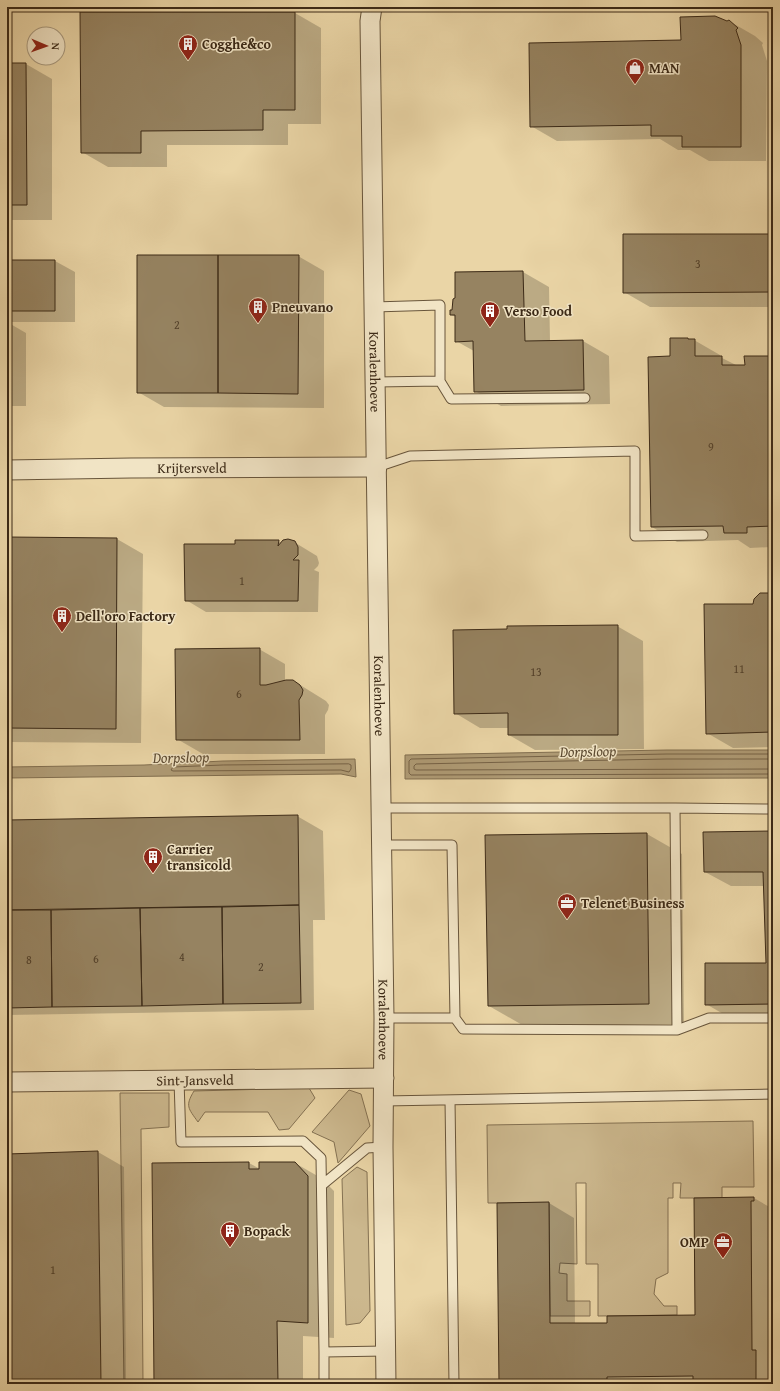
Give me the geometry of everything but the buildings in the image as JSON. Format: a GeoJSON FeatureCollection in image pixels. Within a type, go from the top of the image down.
{"type":"FeatureCollection","features":[{"type":"Feature","properties":{"kind":"street","name":"Koralenhoeve"},"geometry":{"type":"LineString","coordinates":[[372,7],[370,21],[384,1018],[386,1384]]}},
{"type":"Feature","properties":{"kind":"street","name":"Krijtersveld"},"geometry":{"type":"LineString","coordinates":[[7,470],[377,467]]}},
{"type":"Feature","properties":{"kind":"street","name":"Sint-Jansveld"},"geometry":{"type":"LineString","coordinates":[[7,1082],[384,1078]]}},
{"type":"Feature","properties":{"kind":"lane"},"geometry":{"type":"LineString","coordinates":[[374,308],[440,305],[440,381],[450,399],[585,398]]}},
{"type":"Feature","properties":{"kind":"lane"},"geometry":{"type":"LineString","coordinates":[[376,382],[440,381]]}},
{"type":"Feature","properties":{"kind":"lane"},"geometry":{"type":"LineString","coordinates":[[377,467],[410,456],[635,451],[635,536],[703,534]]}},
{"type":"Feature","properties":{"kind":"lane"},"geometry":{"type":"LineString","coordinates":[[381,808],[773,809]]}},
{"type":"Feature","properties":{"kind":"lane"},"geometry":{"type":"LineString","coordinates":[[675,808],[677,1030]]}},
{"type":"Feature","properties":{"kind":"lane"},"geometry":{"type":"LineString","coordinates":[[381,845],[452,845],[454,1018],[463,1029],[677,1030],[708,1018],[773,1018]]}},
{"type":"Feature","properties":{"kind":"lane"},"geometry":{"type":"LineString","coordinates":[[384,1018],[454,1018]]}},
{"type":"Feature","properties":{"kind":"lane"},"geometry":{"type":"LineString","coordinates":[[179,1080],[181,1142],[303,1141],[321,1158],[324,1384]]}},
{"type":"Feature","properties":{"kind":"lane"},"geometry":{"type":"LineString","coordinates":[[384,1102],[773,1094]]}},
{"type":"Feature","properties":{"kind":"lane"},"geometry":{"type":"LineString","coordinates":[[450,1100],[454,1384]]}},
{"type":"Feature","properties":{"kind":"lane"},"geometry":{"type":"LineString","coordinates":[[322,1185],[367,1148],[384,1148]]}},
{"type":"Feature","properties":{"kind":"lane"},"geometry":{"type":"LineString","coordinates":[[324,1352],[386,1350]]}},
{"type":"Feature","properties":{"kind":"shaded area"},"geometry":{"type":"Polygon","coordinates":[[[309,1088],[315,1098],[289,1129],[279,1130],[268,1112],[205,1112],[198,1122],[189,1107],[189,1100],[194,1091],[309,1088]]]}},
{"type":"Feature","properties":{"kind":"shaded area"},"geometry":{"type":"Polygon","coordinates":[[[349,1090],[361,1094],[370,1126],[338,1163],[334,1142],[312,1132],[349,1090]]]}},
{"type":"Feature","properties":{"kind":"shaded area"},"geometry":{"type":"Polygon","coordinates":[[[120,1093],[169,1093],[169,1127],[141,1129],[143,1384],[124,1384],[120,1093]]]}},
{"type":"Feature","properties":{"kind":"shaded area"},"geometry":{"type":"Polygon","coordinates":[[[753,1121],[754,1187],[722,1187],[722,1198],[680,1198],[681,1183],[673,1183],[673,1198],[668,1198],[668,1273],[656,1279],[654,1294],[664,1306],[677,1306],[677,1315],[598,1316],[598,1264],[586,1264],[586,1183],[576,1183],[577,1264],[560,1263],[559,1273],[567,1274],[567,1301],[590,1301],[590,1316],[550,1316],[549,1203],[488,1203],[487,1125],[753,1121]]]}},
{"type":"Feature","properties":{"kind":"shaded area"},"geometry":{"type":"Polygon","coordinates":[[[357,1167],[367,1172],[370,1311],[360,1323],[346,1325],[342,1179],[357,1167]]]}},
{"type":"Feature","properties":{"kind":"water"},"geometry":{"type":"Polygon","coordinates":[[[667,750],[773,750],[773,778],[405,779],[405,755],[667,750]]]}},
{"type":"Feature","properties":{"kind":"water"},"geometry":{"type":"Polygon","coordinates":[[[355,759],[356,777],[341,774],[7,778],[7,767],[355,759]]]}},
{"type":"Feature","properties":{"kind":"place","name":"Cogghe&co"},"geometry":{"type":"Point","coordinates":[188,61]}},
{"type":"Feature","properties":{"kind":"place","name":"MAN"},"geometry":{"type":"Point","coordinates":[635,85]}},
{"type":"Feature","properties":{"kind":"place","name":"Pneuvano"},"geometry":{"type":"Point","coordinates":[258,324]}},
{"type":"Feature","properties":{"kind":"place","name":"Verso Food"},"geometry":{"type":"Point","coordinates":[490,328]}},
{"type":"Feature","properties":{"kind":"place","name":"Dell'oro Factory"},"geometry":{"type":"Point","coordinates":[62,633]}},
{"type":"Feature","properties":{"kind":"place","name":"Carrier transicold"},"geometry":{"type":"Point","coordinates":[153,874]}},
{"type":"Feature","properties":{"kind":"place","name":"Telenet Business"},"geometry":{"type":"Point","coordinates":[567,920]}},
{"type":"Feature","properties":{"kind":"place","name":"Bopack"},"geometry":{"type":"Point","coordinates":[230,1248]}},
{"type":"Feature","properties":{"kind":"place","name":"OMP"},"geometry":{"type":"Point","coordinates":[723,1259]}},
{"type":"Feature","properties":{"kind":"water label","name":"Dorpsloop"},"geometry":{"type":"Point","coordinates":[588,751]}},
{"type":"Feature","properties":{"kind":"water label","name":"Dorpsloop"},"geometry":{"type":"Point","coordinates":[181,757]}}]}
